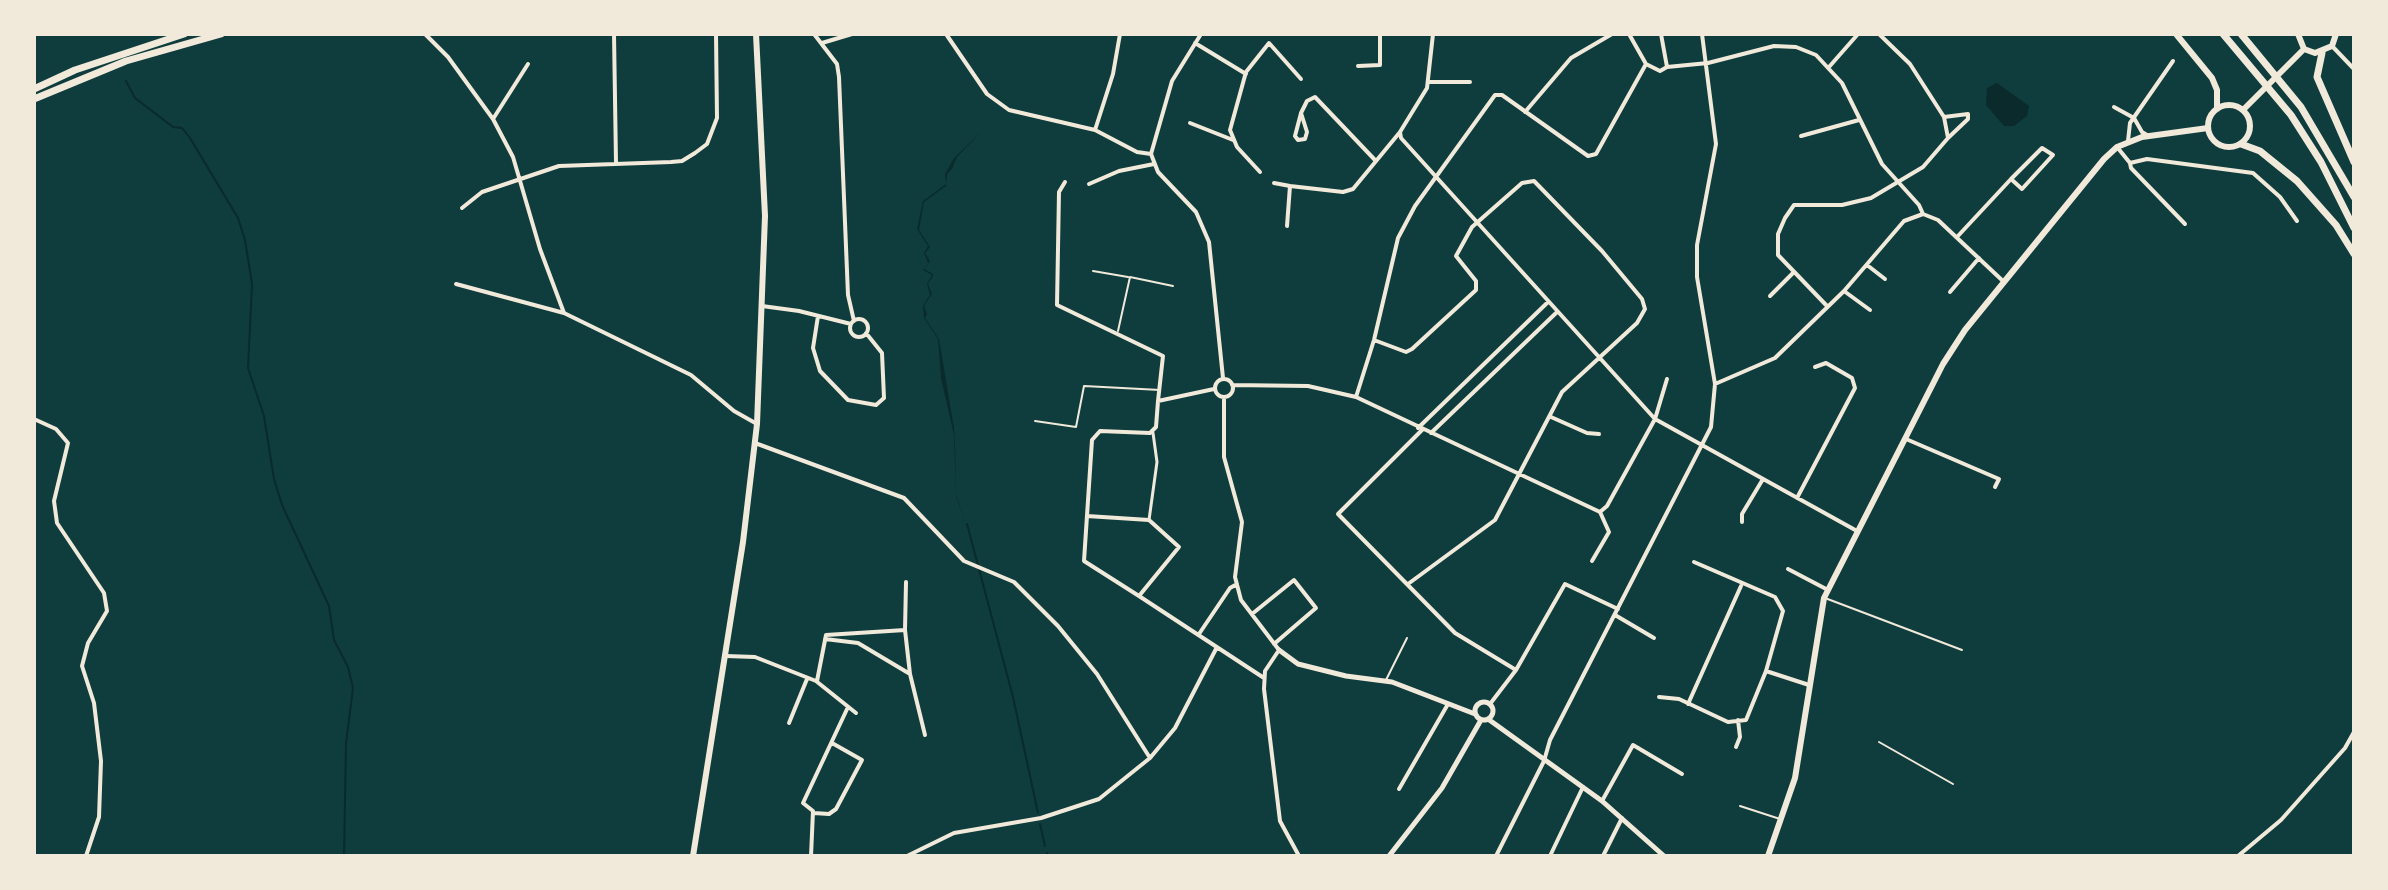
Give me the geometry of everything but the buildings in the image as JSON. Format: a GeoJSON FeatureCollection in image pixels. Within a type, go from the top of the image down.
{"type":"FeatureCollection","features":[{"type":"Feature","properties":{"kind":"highway"},"geometry":{"type":"LineString","coordinates":[[34,89],[87,66],[184,34]]}},
{"type":"Feature","properties":{"kind":"highway"},"geometry":{"type":"LineString","coordinates":[[34,99],[126,61],[221,34]]}},
{"type":"Feature","properties":{"kind":"highway"},"geometry":{"type":"LineString","coordinates":[[2223,34],[2291,115],[2332,182],[2354,228]]}},
{"type":"Feature","properties":{"kind":"highway"},"geometry":{"type":"LineString","coordinates":[[2241,34],[2301,107],[2354,197]]}},
{"type":"Feature","properties":{"kind":"highway"},"geometry":{"type":"LineString","coordinates":[[2322,53],[2317,77],[2354,162]]}},
{"type":"Feature","properties":{"kind":"highway"},"geometry":{"type":"LineString","coordinates":[[2241,144],[2260,151],[2297,181],[2336,225],[2354,254]]}},
{"type":"Feature","properties":{"kind":"main road"},"geometry":{"type":"LineString","coordinates":[[693,856],[757,424],[765,216],[756,34]]}},
{"type":"Feature","properties":{"kind":"main road"},"geometry":{"type":"LineString","coordinates":[[2176,34],[2212,78],[2217,90],[2217,109],[2208,128],[2213,140],[2223,147],[2241,144],[2250,128],[2243,110],[2230,105],[2217,109]]}},
{"type":"Feature","properties":{"kind":"main road"},"geometry":{"type":"LineString","coordinates":[[2298,34],[2304,49]]}},
{"type":"Feature","properties":{"kind":"main road"},"geometry":{"type":"LineString","coordinates":[[2304,49],[2322,53],[2332,46],[2336,34]]}},
{"type":"Feature","properties":{"kind":"main road"},"geometry":{"type":"LineString","coordinates":[[2243,110],[2304,49]]}},
{"type":"Feature","properties":{"kind":"main road"},"geometry":{"type":"LineString","coordinates":[[1768,856],[1795,778],[1824,598],[1943,364],[2004,282],[2092,173],[2117,147],[2150,136],[2208,128]]}},
{"type":"Feature","properties":{"kind":"street"},"geometry":{"type":"LineString","coordinates":[[425,34],[448,57],[493,119],[522,179],[540,249],[564,313]]}},
{"type":"Feature","properties":{"kind":"street"},"geometry":{"type":"LineString","coordinates":[[614,34],[616,163]]}},
{"type":"Feature","properties":{"kind":"street"},"geometry":{"type":"LineString","coordinates":[[462,208],[482,192],[559,166],[682,161],[707,144],[717,118],[716,34]]}},
{"type":"Feature","properties":{"kind":"street"},"geometry":{"type":"LineString","coordinates":[[814,34],[837,64],[848,295],[855,335],[866,333]]}},
{"type":"Feature","properties":{"kind":"street"},"geometry":{"type":"LineString","coordinates":[[822,43],[852,34]]}},
{"type":"Feature","properties":{"kind":"street"},"geometry":{"type":"LineString","coordinates":[[946,34],[987,94],[1009,110],[1095,130],[1137,152],[1151,154]]}},
{"type":"Feature","properties":{"kind":"street"},"geometry":{"type":"LineString","coordinates":[[1095,130],[1113,74],[1120,34]]}},
{"type":"Feature","properties":{"kind":"street"},"geometry":{"type":"LineString","coordinates":[[1201,34],[1172,81],[1151,154],[1154,164],[1196,212],[1209,242],[1223,378],[1232,385],[1308,386],[1356,397],[1517,476],[1600,512],[1609,532],[1592,561]]}},
{"type":"Feature","properties":{"kind":"street"},"geometry":{"type":"LineString","coordinates":[[1358,66],[1380,65],[1380,34]]}},
{"type":"Feature","properties":{"kind":"street"},"geometry":{"type":"LineString","coordinates":[[1274,183],[1343,192],[1353,189],[1400,132],[1428,82],[1433,34]]}},
{"type":"Feature","properties":{"kind":"street"},"geometry":{"type":"LineString","coordinates":[[1494,34],[1504,34]]}},
{"type":"Feature","properties":{"kind":"street"},"geometry":{"type":"LineString","coordinates":[[1525,112],[1549,79],[1571,58],[1612,34]]}},
{"type":"Feature","properties":{"kind":"street"},"geometry":{"type":"LineString","coordinates":[[1629,34],[1646,64],[1660,71],[1667,67],[1708,63],[1774,46],[1796,47],[1816,55],[1842,83],[1882,164],[1919,205],[1923,214]]}},
{"type":"Feature","properties":{"kind":"street"},"geometry":{"type":"LineString","coordinates":[[1661,34],[1667,67]]}},
{"type":"Feature","properties":{"kind":"street"},"geometry":{"type":"LineString","coordinates":[[1496,856],[1544,761],[1550,740],[1704,447],[1714,415],[1715,384],[1697,277],[1698,233],[1716,144],[1702,34]]}},
{"type":"Feature","properties":{"kind":"street"},"geometry":{"type":"LineString","coordinates":[[1829,67],[1858,34]]}},
{"type":"Feature","properties":{"kind":"street"},"geometry":{"type":"LineString","coordinates":[[1879,34],[1910,64],[1944,117],[1948,138]]}},
{"type":"Feature","properties":{"kind":"street"},"geometry":{"type":"LineString","coordinates":[[1195,43],[1246,74]]}},
{"type":"Feature","properties":{"kind":"street"},"geometry":{"type":"LineString","coordinates":[[1260,172],[1233,140],[1230,130],[1246,74],[1269,43],[1301,79]]}},
{"type":"Feature","properties":{"kind":"street"},"geometry":{"type":"LineString","coordinates":[[2332,46],[2354,69]]}},
{"type":"Feature","properties":{"kind":"street"},"geometry":{"type":"LineString","coordinates":[[2128,141],[2134,118],[2173,61]]}},
{"type":"Feature","properties":{"kind":"street"},"geometry":{"type":"LineString","coordinates":[[493,119],[528,64]]}},
{"type":"Feature","properties":{"kind":"street"},"geometry":{"type":"LineString","coordinates":[[1356,397],[1374,340],[1398,238],[1436,176],[1495,95],[1502,95],[1588,156],[1596,154],[1646,64]]}},
{"type":"Feature","properties":{"kind":"street"},"geometry":{"type":"LineString","coordinates":[[1428,82],[1470,82]]}},
{"type":"Feature","properties":{"kind":"street"},"geometry":{"type":"LineString","coordinates":[[1301,113],[1307,132],[1305,139],[1298,140],[1295,136],[1301,113],[1307,101],[1315,97],[1375,160]]}},
{"type":"Feature","properties":{"kind":"street"},"geometry":{"type":"LineString","coordinates":[[2114,107],[2134,118],[2142,132],[2150,136]]}},
{"type":"Feature","properties":{"kind":"street"},"geometry":{"type":"LineString","coordinates":[[1827,306],[1778,255],[1785,218],[1794,205],[1842,205],[1871,198],[1899,184],[1923,167],[1968,119],[1968,114],[1944,117]]}},
{"type":"Feature","properties":{"kind":"street"},"geometry":{"type":"LineString","coordinates":[[1801,136],[1859,120]]}},
{"type":"Feature","properties":{"kind":"street"},"geometry":{"type":"LineString","coordinates":[[1190,123],[1233,140]]}},
{"type":"Feature","properties":{"kind":"street"},"geometry":{"type":"LineString","coordinates":[[1400,132],[1401,138],[1655,419],[1857,531]]}},
{"type":"Feature","properties":{"kind":"street"},"geometry":{"type":"LineString","coordinates":[[2117,147],[2131,168],[2185,224]]}},
{"type":"Feature","properties":{"kind":"street"},"geometry":{"type":"LineString","coordinates":[[1956,237],[2011,179],[2042,148],[2053,155],[2022,189],[2011,179]]}},
{"type":"Feature","properties":{"kind":"street"},"geometry":{"type":"LineString","coordinates":[[2130,163],[2147,159],[2253,173],[2280,197],[2297,221]]}},
{"type":"Feature","properties":{"kind":"street"},"geometry":{"type":"LineString","coordinates":[[1089,184],[1119,171],[1154,164]]}},
{"type":"Feature","properties":{"kind":"street"},"geometry":{"type":"LineString","coordinates":[[1374,340],[1406,352],[1476,290],[1476,281],[1456,256],[1476,221],[1522,183],[1534,181],[1602,251],[1642,299],[1645,309],[1637,323],[1562,392],[1492,524],[1408,584]]}},
{"type":"Feature","properties":{"kind":"street"},"geometry":{"type":"LineString","coordinates":[[1065,182],[1059,192],[1057,305],[1163,356],[1156,427],[1152,431],[1100,431],[1092,440],[1084,561],[1264,678]]}},
{"type":"Feature","properties":{"kind":"street"},"geometry":{"type":"LineString","coordinates":[[1287,226],[1290,186]]}},
{"type":"Feature","properties":{"kind":"street"},"geometry":{"type":"LineString","coordinates":[[1715,384],[1775,358],[1844,291],[1904,221],[1923,214],[1938,220],[2004,282]]}},
{"type":"Feature","properties":{"kind":"street"},"geometry":{"type":"LineString","coordinates":[[1950,292],[1979,258]]}},
{"type":"Feature","properties":{"kind":"street"},"geometry":{"type":"LineString","coordinates":[[1867,265],[1885,279]]}},
{"type":"Feature","properties":{"kind":"street"},"geometry":{"type":"LineString","coordinates":[[1770,296],[1794,272]]}},
{"type":"Feature","properties":{"kind":"street"},"geometry":{"type":"LineString","coordinates":[[456,284],[564,313],[681,369],[757,424]]}},
{"type":"Feature","properties":{"kind":"street"},"geometry":{"type":"LineString","coordinates":[[1844,291],[1870,310]]}},
{"type":"Feature","properties":{"kind":"street"},"geometry":{"type":"LineString","coordinates":[[1516,670],[1455,633],[1344,517],[1343,508],[1548,302]]}},
{"type":"Feature","properties":{"kind":"street"},"geometry":{"type":"LineString","coordinates":[[760,306],[866,322],[866,333],[882,353],[884,398],[876,405],[848,400],[820,371],[813,348],[818,316]]}},
{"type":"Feature","properties":{"kind":"street"},"geometry":{"type":"LineString","coordinates":[[1431,433],[1557,312]]}},
{"type":"Feature","properties":{"kind":"street"},"geometry":{"type":"LineString","coordinates":[[1797,498],[1855,388],[1852,378],[1826,363],[1815,367]]}},
{"type":"Feature","properties":{"kind":"street"},"geometry":{"type":"LineString","coordinates":[[1214,389],[1217,380],[1223,378]]}},
{"type":"Feature","properties":{"kind":"street"},"geometry":{"type":"LineString","coordinates":[[1600,512],[1607,506],[1655,419],[1667,379]]}},
{"type":"Feature","properties":{"kind":"street"},"geometry":{"type":"LineString","coordinates":[[1224,397],[1231,393],[1232,385]]}},
{"type":"Feature","properties":{"kind":"street"},"geometry":{"type":"LineString","coordinates":[[1158,401],[1202,389],[1214,389],[1224,397]]}},
{"type":"Feature","properties":{"kind":"street"},"geometry":{"type":"LineString","coordinates":[[1224,397],[1224,457],[1242,522],[1237,584],[1241,600],[1274,644],[1298,664],[1346,676],[1385,681],[1475,714],[1481,720]]}},
{"type":"Feature","properties":{"kind":"street"},"geometry":{"type":"LineString","coordinates":[[1551,417],[1587,433],[1599,434]]}},
{"type":"Feature","properties":{"kind":"street"},"geometry":{"type":"LineString","coordinates":[[34,419],[56,429],[68,443],[54,501],[57,523],[104,593],[107,611],[88,643],[82,666],[94,703],[101,761],[99,817],[86,856]]}},
{"type":"Feature","properties":{"kind":"street"},"geometry":{"type":"LineString","coordinates":[[1149,520],[1157,462],[1152,431]]}},
{"type":"Feature","properties":{"kind":"street"},"geometry":{"type":"LineString","coordinates":[[1904,438],[1999,479],[1995,487]]}},
{"type":"Feature","properties":{"kind":"street"},"geometry":{"type":"LineString","coordinates":[[755,443],[904,498],[941,540],[973,564],[1014,582],[1058,626],[1097,674],[1150,758]]}},
{"type":"Feature","properties":{"kind":"street"},"geometry":{"type":"LineString","coordinates":[[1742,522],[1742,514],[1763,479]]}},
{"type":"Feature","properties":{"kind":"street"},"geometry":{"type":"LineString","coordinates":[[1087,516],[1149,520],[1179,547],[1139,596]]}},
{"type":"Feature","properties":{"kind":"street"},"geometry":{"type":"LineString","coordinates":[[1659,697],[1688,704],[1728,722],[1746,720],[1766,671],[1783,611],[1781,603],[1694,562]]}},
{"type":"Feature","properties":{"kind":"street"},"geometry":{"type":"LineString","coordinates":[[1788,569],[1828,590]]}},
{"type":"Feature","properties":{"kind":"street"},"geometry":{"type":"LineString","coordinates":[[1251,614],[1294,580],[1316,608],[1274,644]]}},
{"type":"Feature","properties":{"kind":"street"},"geometry":{"type":"LineString","coordinates":[[906,582],[905,630],[910,674],[925,735]]}},
{"type":"Feature","properties":{"kind":"street"},"geometry":{"type":"LineString","coordinates":[[1199,634],[1230,588],[1237,584]]}},
{"type":"Feature","properties":{"kind":"street"},"geometry":{"type":"LineString","coordinates":[[1490,704],[1516,670],[1565,584],[1618,609]]}},
{"type":"Feature","properties":{"kind":"street"},"geometry":{"type":"LineString","coordinates":[[1688,704],[1742,585]]}},
{"type":"Feature","properties":{"kind":"street"},"geometry":{"type":"LineString","coordinates":[[1615,615],[1654,638]]}},
{"type":"Feature","properties":{"kind":"street"},"geometry":{"type":"LineString","coordinates":[[826,637],[905,630]]}},
{"type":"Feature","properties":{"kind":"street"},"geometry":{"type":"LineString","coordinates":[[858,643],[859,633]]}},
{"type":"Feature","properties":{"kind":"street"},"geometry":{"type":"LineString","coordinates":[[826,637],[858,643],[910,674]]}},
{"type":"Feature","properties":{"kind":"street"},"geometry":{"type":"LineString","coordinates":[[816,681],[826,637]]}},
{"type":"Feature","properties":{"kind":"street"},"geometry":{"type":"LineString","coordinates":[[907,856],[954,833],[1072,810],[1099,799],[1150,758],[1175,728],[1217,647]]}},
{"type":"Feature","properties":{"kind":"street"},"geometry":{"type":"LineString","coordinates":[[1279,650],[1267,665],[1264,678],[1277,805],[1282,826],[1299,856]]}},
{"type":"Feature","properties":{"kind":"street"},"geometry":{"type":"LineString","coordinates":[[725,656],[755,657],[816,681],[856,713]]}},
{"type":"Feature","properties":{"kind":"street"},"geometry":{"type":"LineString","coordinates":[[1766,671],[1809,685]]}},
{"type":"Feature","properties":{"kind":"street"},"geometry":{"type":"LineString","coordinates":[[789,723],[807,679]]}},
{"type":"Feature","properties":{"kind":"street"},"geometry":{"type":"LineString","coordinates":[[1475,714],[1478,703],[1490,704]]}},
{"type":"Feature","properties":{"kind":"street"},"geometry":{"type":"LineString","coordinates":[[1399,789],[1448,704]]}},
{"type":"Feature","properties":{"kind":"street"},"geometry":{"type":"LineString","coordinates":[[1488,719],[1493,712],[1490,704]]}},
{"type":"Feature","properties":{"kind":"street"},"geometry":{"type":"LineString","coordinates":[[832,743],[862,760],[836,809],[829,814],[813,813],[803,803],[848,707]]}},
{"type":"Feature","properties":{"kind":"street"},"geometry":{"type":"LineString","coordinates":[[1481,720],[1488,719],[1602,801],[1664,856]]}},
{"type":"Feature","properties":{"kind":"street"},"geometry":{"type":"LineString","coordinates":[[1389,856],[1442,788],[1481,720]]}},
{"type":"Feature","properties":{"kind":"street"},"geometry":{"type":"LineString","coordinates":[[1736,747],[1740,737],[1738,720]]}},
{"type":"Feature","properties":{"kind":"street"},"geometry":{"type":"LineString","coordinates":[[2238,856],[2281,820],[2345,748],[2354,732]]}},
{"type":"Feature","properties":{"kind":"street"},"geometry":{"type":"LineString","coordinates":[[1602,801],[1633,745],[1682,774]]}},
{"type":"Feature","properties":{"kind":"street"},"geometry":{"type":"LineString","coordinates":[[1550,856],[1583,787]]}},
{"type":"Feature","properties":{"kind":"street"},"geometry":{"type":"LineString","coordinates":[[811,856],[813,813]]}},
{"type":"Feature","properties":{"kind":"street"},"geometry":{"type":"LineString","coordinates":[[1603,856],[1622,818]]}},
{"type":"Feature","properties":{"kind":"lane"},"geometry":{"type":"LineString","coordinates":[[1093,271],[1173,286]]}},
{"type":"Feature","properties":{"kind":"lane"},"geometry":{"type":"LineString","coordinates":[[1118,333],[1130,277]]}},
{"type":"Feature","properties":{"kind":"lane"},"geometry":{"type":"LineString","coordinates":[[1035,421],[1076,427],[1084,386],[1160,390]]}},
{"type":"Feature","properties":{"kind":"lane"},"geometry":{"type":"LineString","coordinates":[[1824,598],[1962,650]]}},
{"type":"Feature","properties":{"kind":"lane"},"geometry":{"type":"LineString","coordinates":[[1385,681],[1407,638]]}},
{"type":"Feature","properties":{"kind":"lane"},"geometry":{"type":"LineString","coordinates":[[1879,742],[1953,784]]}},
{"type":"Feature","properties":{"kind":"lane"},"geometry":{"type":"LineString","coordinates":[[1740,806],[1781,819]]}},
{"type":"Feature","properties":{"kind":"water"},"geometry":{"type":"Polygon","coordinates":[[[1997,83],[2029,106],[2027,116],[2014,126],[2004,126],[1986,105],[1987,88],[1997,83]]]}},
{"type":"Feature","properties":{"kind":"water"},"geometry":{"type":"Polygon","coordinates":[[[981,132],[957,157],[947,174],[946,186],[924,202],[919,230],[930,247],[925,253],[930,261],[924,269],[933,274],[928,284],[932,294],[924,306],[925,318],[939,339],[954,428],[956,494],[966,524],[956,496],[954,435],[941,378],[938,339],[924,318],[923,306],[930,295],[927,284],[932,275],[923,270],[928,263],[924,253],[928,246],[917,229],[923,201],[946,184],[945,174],[954,158],[981,132]]]}},
{"type":"Feature","properties":{"kind":"waterway"},"geometry":{"type":"LineString","coordinates":[[126,81],[135,98],[173,127],[182,128],[190,138],[238,218],[245,240],[252,284],[248,368],[264,416],[274,479],[282,505],[329,606],[334,640],[348,667],[353,688],[346,743],[344,856]]}},
{"type":"Feature","properties":{"kind":"waterway"},"geometry":{"type":"LineString","coordinates":[[967,524],[1013,697],[1038,813]]}},
{"type":"Feature","properties":{"kind":"waterway"},"geometry":{"type":"LineString","coordinates":[[1040,824],[1045,846]]}}]}
